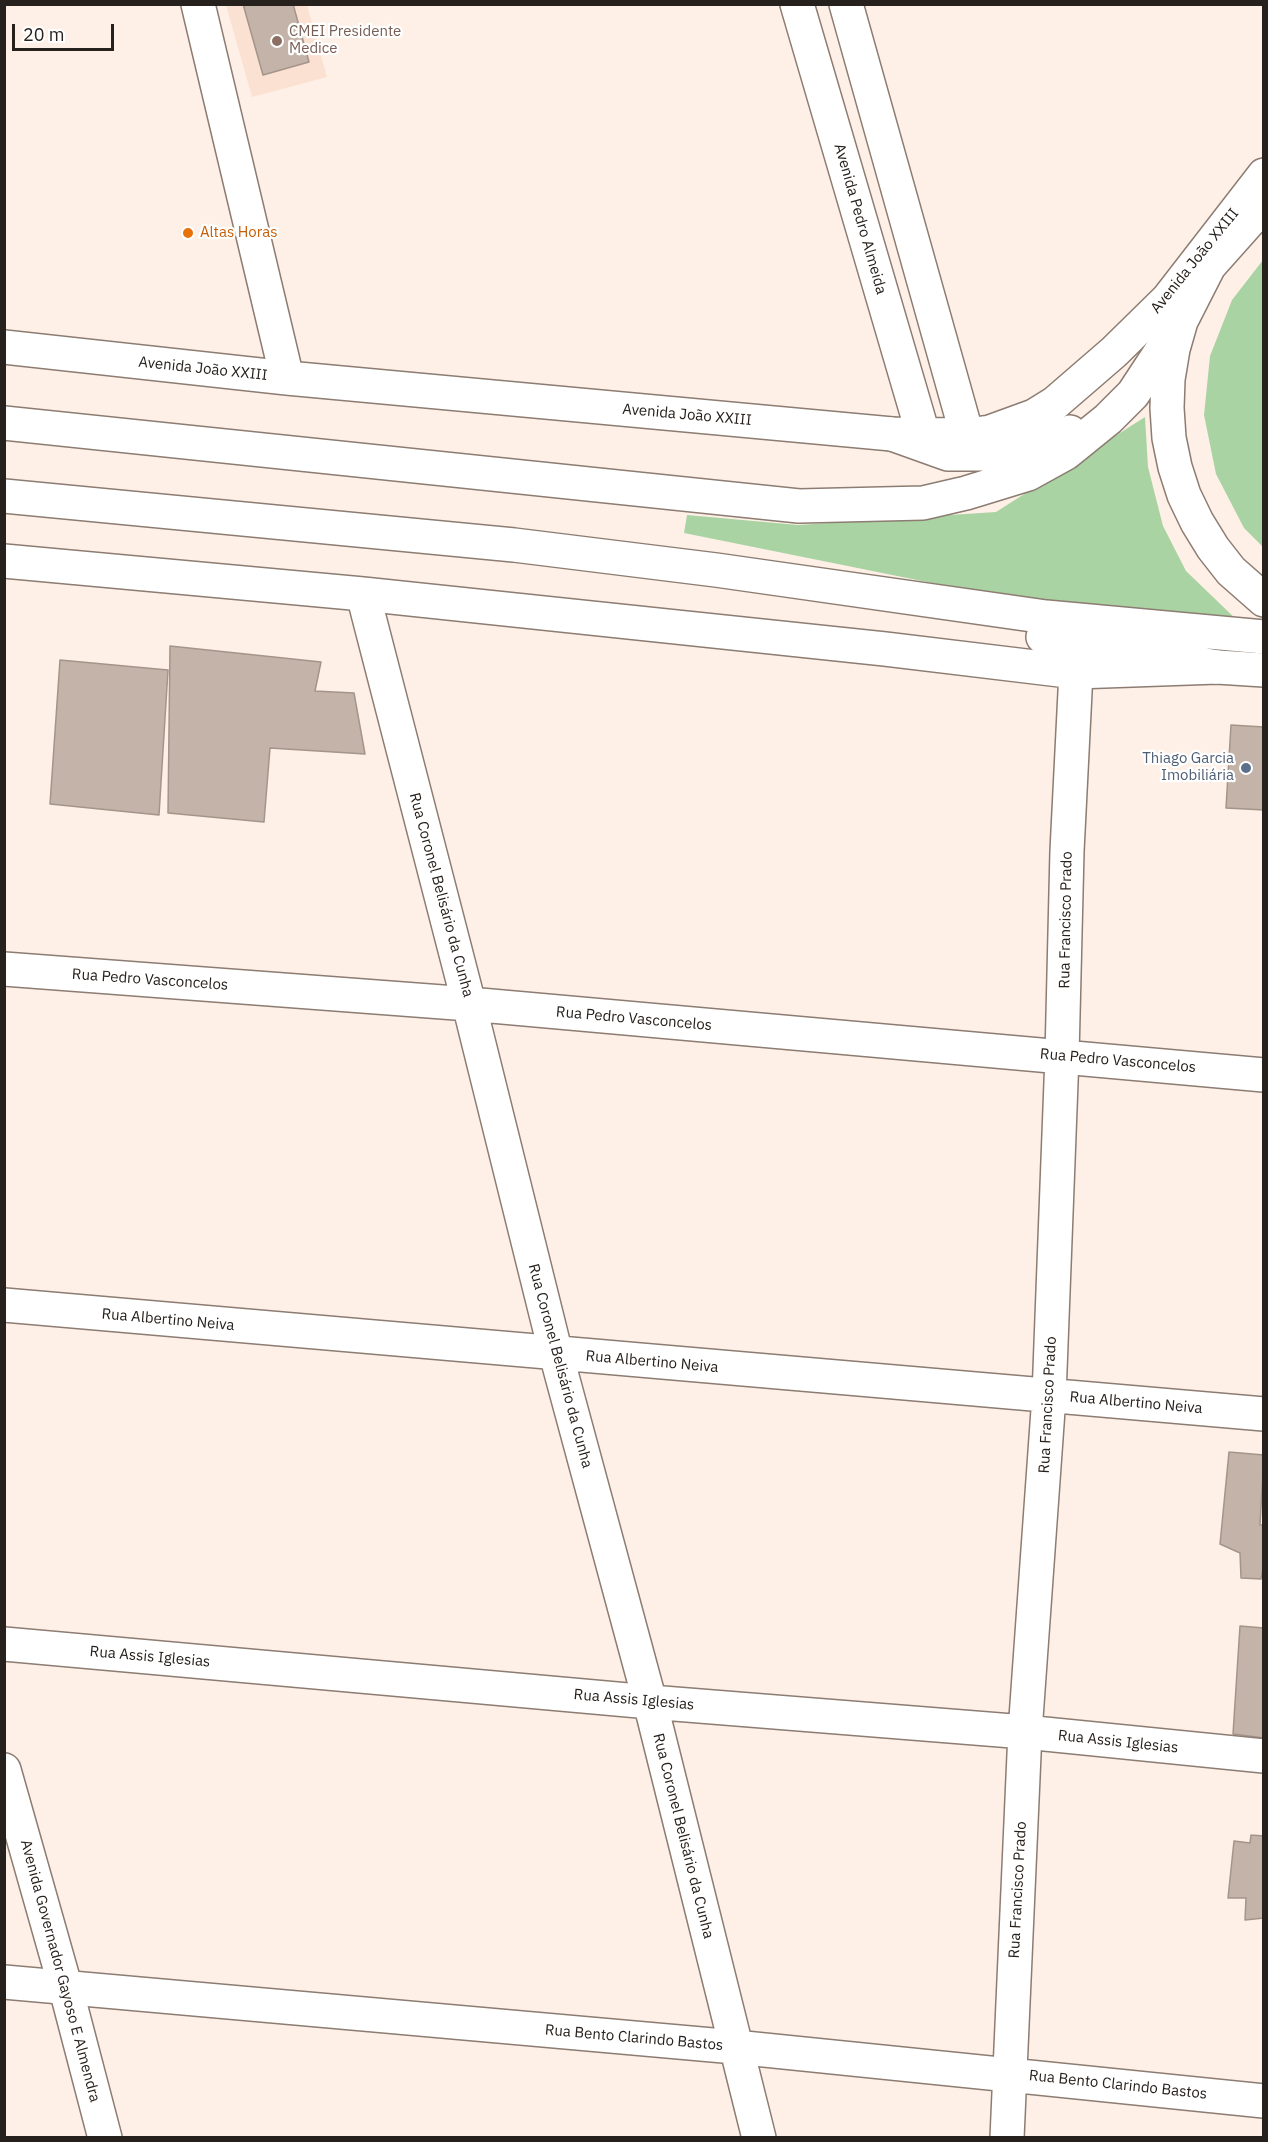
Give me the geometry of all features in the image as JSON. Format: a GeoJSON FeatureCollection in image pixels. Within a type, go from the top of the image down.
{"type":"FeatureCollection","features":[{"type":"Feature","properties":{"kind":"street"},"geometry":{"type":"LineString","coordinates":[[198,4],[287,378]]}},
{"type":"Feature","properties":{"kind":"street","name":"Avenida Pedro Almeida"},"geometry":{"type":"LineString","coordinates":[[796,4],[907,434]]}},
{"type":"Feature","properties":{"kind":"street"},"geometry":{"type":"LineString","coordinates":[[846,4],[967,435]]}},
{"type":"Feature","properties":{"kind":"street","name":"Avenida João XXIII"},"geometry":{"type":"LineString","coordinates":[[4,347],[287,378],[907,434],[967,435],[990,432],[1034,416],[1054,403],[1114,352],[1168,299],[1263,175]]}},
{"type":"Feature","properties":{"kind":"street"},"geometry":{"type":"LineString","coordinates":[[1263,210],[1250,220],[1209,266],[1181,321],[1168,379],[1167,408],[1174,467],[1197,522],[1213,548],[1232,571],[1263,600]]}},
{"type":"Feature","properties":{"kind":"street","name":"Avenida João XXIII"},"geometry":{"type":"LineString","coordinates":[[4,423],[799,506],[923,503],[966,493],[1028,474],[1066,453],[1133,394],[1181,321]]}},
{"type":"Feature","properties":{"kind":"street"},"geometry":{"type":"LineString","coordinates":[[907,434],[948,454],[995,454],[1031,447],[1108,418]]}},
{"type":"Feature","properties":{"kind":"street"},"geometry":{"type":"LineString","coordinates":[[4,496],[514,546],[716,570],[1046,617],[1263,637]]}},
{"type":"Feature","properties":{"kind":"street"},"geometry":{"type":"LineString","coordinates":[[4,561],[363,594],[885,649],[1076,672],[1217,667],[1263,670]]}},
{"type":"Feature","properties":{"kind":"street"},"geometry":{"type":"LineString","coordinates":[[862,590],[914,615],[1217,667]]}},
{"type":"Feature","properties":{"kind":"street","name":"Rua Coronel Belisário da Cunha"},"geometry":{"type":"LineString","coordinates":[[363,594],[469,1004],[556,1354],[650,1702],[759,2138]]}},
{"type":"Feature","properties":{"kind":"street","name":"Rua Francisco Prado"},"geometry":{"type":"LineString","coordinates":[[1007,2138],[1025,1732],[1050,1396],[1067,850],[1076,672]]}},
{"type":"Feature","properties":{"kind":"street","name":"Rua Pedro Vasconcelos"},"geometry":{"type":"LineString","coordinates":[[4,969],[469,1004],[1263,1075]]}},
{"type":"Feature","properties":{"kind":"street","name":"Rua Albertino Neiva"},"geometry":{"type":"LineString","coordinates":[[4,1305],[1263,1414]]}},
{"type":"Feature","properties":{"kind":"street","name":"Rua Assis Iglesias"},"geometry":{"type":"LineString","coordinates":[[4,1644],[650,1702],[1025,1732],[1263,1756]]}},
{"type":"Feature","properties":{"kind":"street","name":"Avenida Governador Gayoso E Almendra"},"geometry":{"type":"LineString","coordinates":[[4,1770],[66,1989],[105,2138]]}},
{"type":"Feature","properties":{"kind":"street","name":"Rua Bento Clarindo Bastos"},"geometry":{"type":"LineString","coordinates":[[4,1982],[735,2046],[1263,2101]]}},
{"type":"Feature","properties":{"kind":"shaded area","name":"CMEI Presidente Medice"},"geometry":{"type":"Polygon","coordinates":[[[226,5],[307,5],[327,77],[252,97],[226,5]]]}},
{"type":"Feature","properties":{"kind":"green space"},"geometry":{"type":"Polygon","coordinates":[[[1263,260],[1263,547],[1244,528],[1216,474],[1204,415],[1210,356],[1232,300],[1263,260]]]}},
{"type":"Feature","properties":{"kind":"green space"},"geometry":{"type":"Polygon","coordinates":[[[1145,417],[1148,467],[1163,526],[1186,571],[1239,622],[1051,607],[684,533],[687,515],[798,525],[996,512],[1145,417]]]}},
{"type":"Feature","properties":{"kind":"building"},"geometry":{"type":"Polygon","coordinates":[[[243,4],[293,4],[309,62],[263,75],[243,4]]]}},
{"type":"Feature","properties":{"kind":"building"},"geometry":{"type":"Polygon","coordinates":[[[170,646],[321,662],[315,691],[354,693],[365,754],[270,748],[264,822],[168,813],[170,646]]]}},
{"type":"Feature","properties":{"kind":"building"},"geometry":{"type":"Polygon","coordinates":[[[60,660],[168,670],[159,815],[50,804],[60,660]]]}},
{"type":"Feature","properties":{"kind":"building","name":"Thiago Garcia Imobiliária"},"geometry":{"type":"Polygon","coordinates":[[[1231,725],[1264,727],[1264,810],[1226,808],[1231,725]]]}},
{"type":"Feature","properties":{"kind":"building"},"geometry":{"type":"Polygon","coordinates":[[[1229,1452],[1264,1455],[1260,1525],[1264,1525],[1264,1563],[1261,1579],[1241,1578],[1240,1553],[1220,1544],[1229,1452]]]}},
{"type":"Feature","properties":{"kind":"building"},"geometry":{"type":"Polygon","coordinates":[[[1240,1626],[1264,1628],[1264,1738],[1233,1734],[1240,1626]]]}},
{"type":"Feature","properties":{"kind":"building"},"geometry":{"type":"Polygon","coordinates":[[[1251,1835],[1264,1836],[1264,1918],[1245,1920],[1246,1898],[1228,1898],[1234,1841],[1250,1843],[1251,1835]]]}},
{"type":"Feature","properties":{"kind":"place","name":"CMEI Presidente Medice"},"geometry":{"type":"Point","coordinates":[277,41]}},
{"type":"Feature","properties":{"kind":"place","name":"Altas Horas"},"geometry":{"type":"Point","coordinates":[188,233]}},
{"type":"Feature","properties":{"kind":"place","name":"Thiago Garcia Imobiliária"},"geometry":{"type":"Point","coordinates":[1246,768]}}]}
